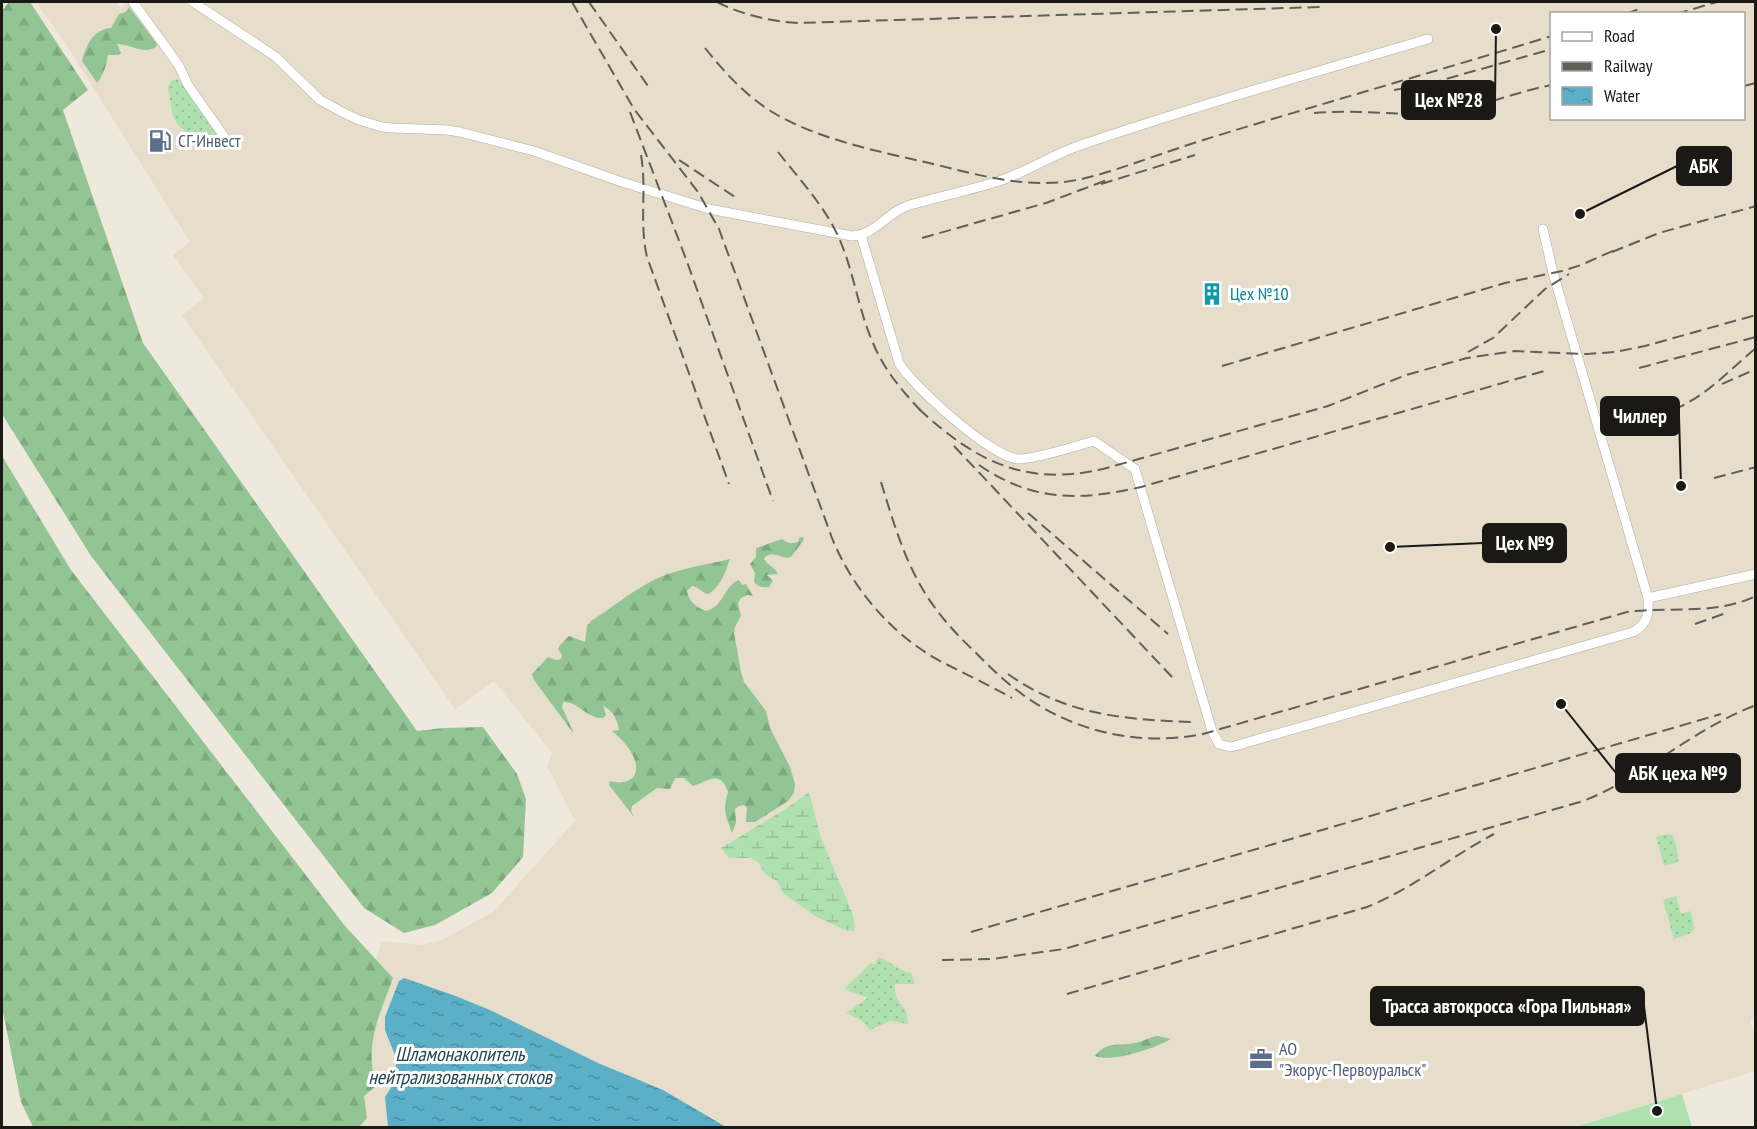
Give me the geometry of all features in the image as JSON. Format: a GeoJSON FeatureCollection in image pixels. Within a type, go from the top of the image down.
{"type":"FeatureCollection","features":[{"type":"Feature","properties":{"kind":"street"},"geometry":{"type":"LineString","coordinates":[[133,2],[179,66],[188,85],[230,145]]}},
{"type":"Feature","properties":{"kind":"street"},"geometry":{"type":"LineString","coordinates":[[193,2],[276,57],[320,100],[371,124],[405,130],[460,132],[542,153],[622,182],[709,209],[838,234],[861,235],[874,230],[889,215],[907,206],[1002,180],[1079,146],[1219,101],[1428,39]]}},
{"type":"Feature","properties":{"kind":"street"},"geometry":{"type":"LineString","coordinates":[[861,235],[899,363],[908,376],[943,409],[993,449],[1010,457],[1026,458],[1094,441],[1135,469],[1212,731],[1222,746],[1231,747],[1633,632],[1646,622],[1648,598],[1553,273],[1543,229]]}},
{"type":"Feature","properties":{"kind":"street"},"geometry":{"type":"LineString","coordinates":[[1648,598],[1755,574]]}},
{"type":"Feature","properties":{"kind":"shaded area"},"geometry":{"type":"Polygon","coordinates":[[[36,2],[116,2],[120,7],[127,2],[1755,2],[1756,1018],[1750,1020],[1755,1035],[1755,1071],[1572,1128],[338,1127],[381,941],[420,945],[440,941],[493,912],[575,821],[547,766],[552,753],[494,681],[455,709],[182,315],[204,298],[173,255],[190,242],[67,46],[36,2]]]}},
{"type":"Feature","properties":{"kind":"green space"},"geometry":{"type":"Polygon","coordinates":[[[9,2],[30,2],[88,90],[63,110],[143,343],[417,731],[483,727],[517,774],[526,799],[523,857],[492,893],[435,925],[404,933],[364,908],[91,556],[2,414],[2,11],[9,2]]]}},
{"type":"Feature","properties":{"kind":"green space"},"geometry":{"type":"Polygon","coordinates":[[[129,7],[157,44],[156,47],[142,50],[117,44],[121,53],[108,55],[97,83],[82,61],[86,50],[91,39],[99,31],[111,28],[119,14],[126,12],[129,7]]]}},
{"type":"Feature","properties":{"kind":"green space"},"geometry":{"type":"Polygon","coordinates":[[[177,79],[219,138],[219,146],[211,148],[200,144],[178,125],[173,116],[168,88],[171,81],[177,79]]]}},
{"type":"Feature","properties":{"kind":"green space"},"geometry":{"type":"Polygon","coordinates":[[[2,456],[71,570],[345,926],[393,978],[378,1018],[372,1044],[376,1086],[364,1096],[367,1118],[359,1127],[33,1127],[21,1102],[2,1007],[2,456]]]}},
{"type":"Feature","properties":{"kind":"green space"},"geometry":{"type":"Polygon","coordinates":[[[804,537],[791,557],[773,554],[766,556],[764,559],[778,574],[767,575],[773,581],[769,587],[761,587],[754,582],[755,573],[750,564],[756,557],[756,548],[782,539],[789,543],[796,543],[799,538],[804,537]]]}},
{"type":"Feature","properties":{"kind":"green space"},"geometry":{"type":"Polygon","coordinates":[[[730,559],[725,574],[709,594],[692,586],[687,591],[688,595],[694,604],[706,611],[712,609],[730,587],[739,580],[742,585],[746,584],[753,596],[747,595],[738,603],[741,616],[734,633],[741,672],[744,682],[766,711],[770,728],[790,767],[795,784],[794,793],[788,801],[755,822],[746,822],[747,807],[739,806],[735,809],[736,823],[732,833],[725,809],[728,792],[722,781],[714,778],[693,786],[684,778],[675,778],[670,789],[657,788],[632,806],[631,811],[634,817],[609,785],[610,781],[622,782],[631,779],[636,771],[634,758],[630,751],[612,731],[619,730],[612,712],[603,706],[606,715],[603,718],[597,718],[573,704],[563,702],[562,707],[574,734],[534,680],[532,674],[548,657],[561,659],[562,655],[558,649],[569,636],[585,642],[587,626],[591,621],[640,587],[675,572],[730,559]]]}},
{"type":"Feature","properties":{"kind":"green space"},"geometry":{"type":"Polygon","coordinates":[[[809,792],[820,835],[853,915],[855,928],[853,931],[845,930],[815,916],[784,894],[777,881],[765,874],[758,862],[751,858],[729,858],[721,848],[809,792]]]}},
{"type":"Feature","properties":{"kind":"green space"},"geometry":{"type":"Polygon","coordinates":[[[1667,834],[1674,838],[1679,860],[1664,866],[1656,837],[1667,834]]]}},
{"type":"Feature","properties":{"kind":"green space"},"geometry":{"type":"Polygon","coordinates":[[[1676,896],[1681,914],[1691,911],[1694,929],[1689,934],[1674,939],[1663,900],[1676,896]]]}},
{"type":"Feature","properties":{"kind":"green space"},"geometry":{"type":"Polygon","coordinates":[[[878,957],[911,973],[915,984],[895,984],[896,994],[906,1011],[908,1024],[890,1021],[870,1030],[861,1020],[846,1013],[868,998],[844,989],[870,963],[875,964],[878,957]]]}},
{"type":"Feature","properties":{"kind":"green space"},"geometry":{"type":"Polygon","coordinates":[[[1158,1036],[1171,1039],[1122,1056],[1102,1058],[1095,1056],[1109,1046],[1135,1043],[1158,1036]]]}},
{"type":"Feature","properties":{"kind":"green space"},"geometry":{"type":"Polygon","coordinates":[[[1682,1094],[1692,1127],[1572,1128],[1682,1094]]]}},
{"type":"Feature","properties":{"kind":"water","name":"Шламонакопитель нейтрализованных стоков"},"geometry":{"type":"Polygon","coordinates":[[[404,978],[490,1010],[598,1063],[663,1090],[726,1127],[388,1127],[385,1097],[392,1086],[397,1060],[385,1030],[385,1017],[399,981],[404,978]]]}},
{"type":"Feature","properties":{"kind":"railway"},"geometry":{"type":"LineString","coordinates":[[572,2],[634,109],[698,192],[719,229],[832,538],[851,576],[876,610],[907,639],[942,662],[1012,698]]}},
{"type":"Feature","properties":{"kind":"railway"},"geometry":{"type":"LineString","coordinates":[[589,2],[648,86]]}},
{"type":"Feature","properties":{"kind":"railway"},"geometry":{"type":"LineString","coordinates":[[717,2],[756,17],[798,23],[1320,7]]}},
{"type":"Feature","properties":{"kind":"railway"},"geometry":{"type":"LineString","coordinates":[[1683,12],[1717,2]]}},
{"type":"Feature","properties":{"kind":"railway"},"geometry":{"type":"LineString","coordinates":[[1631,12],[1639,9]]}},
{"type":"Feature","properties":{"kind":"railway"},"geometry":{"type":"LineString","coordinates":[[705,48],[755,100],[774,113],[809,130],[867,149],[977,174],[1011,181],[1046,183],[1073,181],[1101,174],[1216,136],[1550,37]]}},
{"type":"Feature","properties":{"kind":"railway"},"geometry":{"type":"LineString","coordinates":[[1394,90],[1428,84],[1550,50]]}},
{"type":"Feature","properties":{"kind":"railway"},"geometry":{"type":"LineString","coordinates":[[1745,86],[1756,83]]}},
{"type":"Feature","properties":{"kind":"railway"},"geometry":{"type":"LineString","coordinates":[[1314,113],[1439,113],[1467,108],[1550,86]]}},
{"type":"Feature","properties":{"kind":"railway"},"geometry":{"type":"LineString","coordinates":[[630,112],[686,259],[773,501]]}},
{"type":"Feature","properties":{"kind":"railway"},"geometry":{"type":"LineString","coordinates":[[778,152],[811,193],[833,226],[844,251],[863,317],[877,353],[908,397],[923,413]]}},
{"type":"Feature","properties":{"kind":"railway"},"geometry":{"type":"LineString","coordinates":[[641,155],[647,257],[729,484]]}},
{"type":"Feature","properties":{"kind":"railway"},"geometry":{"type":"LineString","coordinates":[[1101,184],[1195,155]]}},
{"type":"Feature","properties":{"kind":"railway"},"geometry":{"type":"LineString","coordinates":[[679,160],[738,199]]}},
{"type":"Feature","properties":{"kind":"railway"},"geometry":{"type":"LineString","coordinates":[[922,238],[1046,203],[1107,180]]}},
{"type":"Feature","properties":{"kind":"railway"},"geometry":{"type":"LineString","coordinates":[[1612,252],[1659,233],[1756,206]]}},
{"type":"Feature","properties":{"kind":"railway"},"geometry":{"type":"LineString","coordinates":[[1222,366],[1505,283],[1562,271],[1617,249]]}},
{"type":"Feature","properties":{"kind":"railway"},"geometry":{"type":"LineString","coordinates":[[1468,352],[1493,338],[1545,289],[1569,274]]}},
{"type":"Feature","properties":{"kind":"railway"},"geometry":{"type":"LineString","coordinates":[[919,409],[960,443],[981,456],[1025,472],[1049,475],[1075,474],[1103,469],[1328,406],[1406,375],[1467,358],[1515,351],[1587,354],[1615,352],[1645,346],[1756,315]]}},
{"type":"Feature","properties":{"kind":"railway"},"geometry":{"type":"LineString","coordinates":[[1639,368],[1756,337]]}},
{"type":"Feature","properties":{"kind":"railway"},"geometry":{"type":"LineString","coordinates":[[1623,429],[1689,402],[1715,384],[1756,348]]}},
{"type":"Feature","properties":{"kind":"railway"},"geometry":{"type":"LineString","coordinates":[[1722,384],[1756,369]]}},
{"type":"Feature","properties":{"kind":"railway"},"geometry":{"type":"LineString","coordinates":[[979,465],[999,477],[1038,492],[1077,496],[1119,492],[1544,371]]}},
{"type":"Feature","properties":{"kind":"railway"},"geometry":{"type":"LineString","coordinates":[[954,446],[1172,677]]}},
{"type":"Feature","properties":{"kind":"railway"},"geometry":{"type":"LineString","coordinates":[[1714,478],[1756,467]]}},
{"type":"Feature","properties":{"kind":"railway"},"geometry":{"type":"LineString","coordinates":[[881,482],[915,576],[934,606],[962,639],[1004,680],[1035,703],[1080,725],[1128,736],[1178,738],[1203,734],[1627,612],[1708,608],[1724,606],[1756,596]]}},
{"type":"Feature","properties":{"kind":"railway"},"geometry":{"type":"LineString","coordinates":[[1028,513],[1168,634]]}},
{"type":"Feature","properties":{"kind":"railway"},"geometry":{"type":"LineString","coordinates":[[1695,624],[1729,612]]}},
{"type":"Feature","properties":{"kind":"railway"},"geometry":{"type":"LineString","coordinates":[[1008,674],[1052,699],[1097,713],[1120,717],[1194,722]]}},
{"type":"Feature","properties":{"kind":"railway"},"geometry":{"type":"LineString","coordinates":[[942,960],[992,959],[1064,949],[1580,802],[1616,785],[1714,725],[1756,705]]}},
{"type":"Feature","properties":{"kind":"railway"},"geometry":{"type":"LineString","coordinates":[[971,932],[1721,714]]}},
{"type":"Feature","properties":{"kind":"railway"},"geometry":{"type":"LineString","coordinates":[[1067,994],[1367,907],[1416,882],[1494,834]]}},
{"type":"Feature","properties":{"kind":"place","name":"Цех №28"},"geometry":{"type":"Point","coordinates":[1496,29]}},
{"type":"Feature","properties":{"kind":"place","name":"СГ-Инвест"},"geometry":{"type":"Point","coordinates":[160,141]}},
{"type":"Feature","properties":{"kind":"place","name":"АБК"},"geometry":{"type":"Point","coordinates":[1580,214]}},
{"type":"Feature","properties":{"kind":"place","name":"Цех №10"},"geometry":{"type":"Point","coordinates":[1212,294]}},
{"type":"Feature","properties":{"kind":"place","name":"Чиллер"},"geometry":{"type":"Point","coordinates":[1681,486]}},
{"type":"Feature","properties":{"kind":"place","name":"Цех №9"},"geometry":{"type":"Point","coordinates":[1390,547]}},
{"type":"Feature","properties":{"kind":"place","name":"АБК цеха №9"},"geometry":{"type":"Point","coordinates":[1561,704]}},
{"type":"Feature","properties":{"kind":"place","name":"АО \"Экорус-Первоуральск\""},"geometry":{"type":"Point","coordinates":[1261,1059]}},
{"type":"Feature","properties":{"kind":"place","name":"Трасса автокросса «Гора Пильная»"},"geometry":{"type":"Point","coordinates":[1657,1111]}}]}
